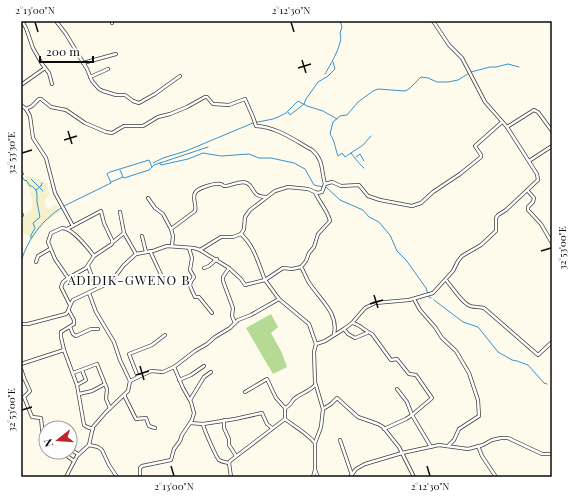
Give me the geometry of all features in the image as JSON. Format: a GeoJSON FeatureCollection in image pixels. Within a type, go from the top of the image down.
{"type":"FeatureCollection","features":[{"type":"Feature","properties":{"kind":"street"},"geometry":{"type":"LineString","coordinates":[[22,21],[33,48],[45,68],[50,73],[52,84]]}},
{"type":"Feature","properties":{"kind":"street"},"geometry":{"type":"LineString","coordinates":[[56,21],[66,34],[90,77],[99,89],[116,95],[125,95],[130,100],[137,103],[155,94],[180,76]]}},
{"type":"Feature","properties":{"kind":"street"},"geometry":{"type":"LineString","coordinates":[[316,344],[325,341],[344,329],[352,323],[365,308],[375,302],[414,299],[433,293],[446,280],[462,256],[481,244],[496,231],[496,218],[498,215],[506,210],[537,182],[539,178],[530,161],[507,127],[484,102],[462,58],[450,45],[433,21]]}},
{"type":"Feature","properties":{"kind":"street"},"geometry":{"type":"LineString","coordinates":[[83,63],[116,54]]}},
{"type":"Feature","properties":{"kind":"street"},"geometry":{"type":"LineString","coordinates":[[21,85],[45,68]]}},
{"type":"Feature","properties":{"kind":"street"},"geometry":{"type":"LineString","coordinates":[[90,77],[108,69]]}},
{"type":"Feature","properties":{"kind":"street"},"geometry":{"type":"LineString","coordinates":[[26,109],[41,99],[51,108],[66,110],[85,123],[112,133],[124,126],[143,126],[158,117],[187,107],[204,97],[207,97],[213,104],[229,105],[245,99],[256,126],[267,127],[279,131],[312,150],[316,154],[321,165],[325,184],[322,192],[288,187],[275,190],[249,211],[241,234],[233,237],[221,237],[200,250]]}},
{"type":"Feature","properties":{"kind":"street"},"geometry":{"type":"LineString","coordinates":[[21,106],[26,109],[31,119],[33,138],[45,157],[55,193],[73,226]]}},
{"type":"Feature","properties":{"kind":"street"},"geometry":{"type":"LineString","coordinates":[[507,127],[534,110],[538,112],[552,131]]}},
{"type":"Feature","properties":{"kind":"street"},"geometry":{"type":"LineString","coordinates":[[325,184],[333,182],[341,186],[359,185],[368,196],[408,206],[416,205],[460,174],[481,157],[475,146],[502,122]]}},
{"type":"Feature","properties":{"kind":"street"},"geometry":{"type":"LineString","coordinates":[[530,161],[552,146]]}},
{"type":"Feature","properties":{"kind":"street"},"geometry":{"type":"LineString","coordinates":[[171,229],[195,211],[194,193],[202,188],[219,184],[226,186],[246,183],[256,195],[267,197]]}},
{"type":"Feature","properties":{"kind":"street"},"geometry":{"type":"LineString","coordinates":[[527,190],[534,198],[533,202],[528,207],[528,210],[543,227],[552,243]]}},
{"type":"Feature","properties":{"kind":"street"},"geometry":{"type":"LineString","coordinates":[[92,428],[84,425],[77,385],[64,350],[61,334],[62,331],[70,327],[74,322],[69,311],[70,305],[74,299],[111,282],[124,265],[136,254],[165,247],[172,246],[200,250],[217,259],[238,276],[245,285],[265,280],[281,269],[292,269],[301,266],[306,261],[309,253],[314,247],[318,234],[330,221],[329,216],[320,203],[315,192]]}},
{"type":"Feature","properties":{"kind":"street"},"geometry":{"type":"LineString","coordinates":[[148,198],[155,208],[163,214],[171,229],[173,236],[172,246]]}},
{"type":"Feature","properties":{"kind":"street"},"geometry":{"type":"LineString","coordinates":[[67,229],[101,211],[104,223],[113,242]]}},
{"type":"Feature","properties":{"kind":"street"},"geometry":{"type":"LineString","coordinates":[[120,212],[124,233],[136,254]]}},
{"type":"Feature","properties":{"kind":"street"},"geometry":{"type":"LineString","coordinates":[[68,278],[56,261],[50,249],[48,242],[51,233],[60,228],[67,229],[87,247],[94,256]]}},
{"type":"Feature","properties":{"kind":"street"},"geometry":{"type":"LineString","coordinates":[[70,305],[61,287],[63,282],[88,266],[94,256],[112,244],[124,233]]}},
{"type":"Feature","properties":{"kind":"street"},"geometry":{"type":"LineString","coordinates":[[241,234],[256,255],[265,280],[279,299],[309,324],[316,344],[314,352],[316,384],[324,409],[321,427],[315,443],[315,470],[313,477]]}},
{"type":"Feature","properties":{"kind":"street"},"geometry":{"type":"LineString","coordinates":[[142,236],[146,252]]}},
{"type":"Feature","properties":{"kind":"street"},"geometry":{"type":"LineString","coordinates":[[189,248],[192,258],[190,270],[194,277],[189,285],[195,297],[199,297],[212,313]]}},
{"type":"Feature","properties":{"kind":"street"},"geometry":{"type":"LineString","coordinates":[[36,262],[38,256],[50,249]]}},
{"type":"Feature","properties":{"kind":"street"},"geometry":{"type":"LineString","coordinates":[[150,251],[164,281]]}},
{"type":"Feature","properties":{"kind":"street"},"geometry":{"type":"LineString","coordinates":[[204,268],[209,266],[217,259]]}},
{"type":"Feature","properties":{"kind":"street"},"geometry":{"type":"LineString","coordinates":[[88,266],[94,282]]}},
{"type":"Feature","properties":{"kind":"street"},"geometry":{"type":"LineString","coordinates":[[301,266],[308,281],[330,312],[335,325],[334,334]]}},
{"type":"Feature","properties":{"kind":"street"},"geometry":{"type":"LineString","coordinates":[[228,268],[223,277],[223,281],[233,308],[232,316],[235,323]]}},
{"type":"Feature","properties":{"kind":"street"},"geometry":{"type":"LineString","coordinates":[[446,280],[466,304],[473,307],[482,307],[538,355],[552,342]]}},
{"type":"Feature","properties":{"kind":"street"},"geometry":{"type":"LineString","coordinates":[[78,454],[89,445],[92,428],[128,391],[130,381],[114,343],[96,312],[89,293]]}},
{"type":"Feature","properties":{"kind":"street"},"geometry":{"type":"LineString","coordinates":[[130,381],[153,371],[163,372],[174,367],[235,323],[279,299]]}},
{"type":"Feature","properties":{"kind":"street"},"geometry":{"type":"LineString","coordinates":[[414,299],[420,310],[435,327],[443,340],[459,354],[471,377],[478,400],[479,416],[459,429],[454,440],[447,446]]}},
{"type":"Feature","properties":{"kind":"street"},"geometry":{"type":"LineString","coordinates":[[21,324],[28,324],[64,315],[69,311]]}},
{"type":"Feature","properties":{"kind":"street"},"geometry":{"type":"LineString","coordinates":[[352,323],[358,325],[367,333],[372,334],[391,360],[397,359],[409,375],[416,375],[432,398],[406,419],[384,429]]}},
{"type":"Feature","properties":{"kind":"street"},"geometry":{"type":"LineString","coordinates":[[70,327],[73,335],[76,336],[93,328],[98,329]]}},
{"type":"Feature","properties":{"kind":"street"},"geometry":{"type":"LineString","coordinates":[[344,329],[348,334],[355,338],[367,333]]}},
{"type":"Feature","properties":{"kind":"street"},"geometry":{"type":"LineString","coordinates":[[138,377],[128,354],[152,345],[165,335]]}},
{"type":"Feature","properties":{"kind":"street"},"geometry":{"type":"LineString","coordinates":[[21,364],[64,350]]}},
{"type":"Feature","properties":{"kind":"street"},"geometry":{"type":"LineString","coordinates":[[73,373],[98,364],[108,392],[106,399],[110,408]]}},
{"type":"Feature","properties":{"kind":"street"},"geometry":{"type":"LineString","coordinates":[[179,380],[194,374],[204,366]]}},
{"type":"Feature","properties":{"kind":"street"},"geometry":{"type":"LineString","coordinates":[[140,477],[140,468],[142,466],[170,461],[174,449],[190,423],[194,413],[193,406],[174,367]]}},
{"type":"Feature","properties":{"kind":"street"},"geometry":{"type":"LineString","coordinates":[[21,369],[30,391],[25,395],[25,399],[32,417],[41,418],[41,420]]}},
{"type":"Feature","properties":{"kind":"street"},"geometry":{"type":"LineString","coordinates":[[77,385],[86,380],[82,370]]}},
{"type":"Feature","properties":{"kind":"street"},"geometry":{"type":"LineString","coordinates":[[190,400],[204,378],[211,372]]}},
{"type":"Feature","properties":{"kind":"street"},"geometry":{"type":"LineString","coordinates":[[229,463],[285,419],[285,408],[276,398],[266,379],[245,392]]}},
{"type":"Feature","properties":{"kind":"street"},"geometry":{"type":"LineString","coordinates":[[79,394],[105,384]]}},
{"type":"Feature","properties":{"kind":"street"},"geometry":{"type":"LineString","coordinates":[[285,408],[289,407],[293,400],[302,393],[308,392],[316,384]]}},
{"type":"Feature","properties":{"kind":"street"},"geometry":{"type":"LineString","coordinates":[[397,389],[407,402],[412,415],[431,447]]}},
{"type":"Feature","properties":{"kind":"street"},"geometry":{"type":"LineString","coordinates":[[124,395],[136,419],[146,418],[149,426],[156,428]]}},
{"type":"Feature","properties":{"kind":"street"},"geometry":{"type":"LineString","coordinates":[[324,409],[338,398],[356,416],[378,424],[397,445],[414,477]]}},
{"type":"Feature","properties":{"kind":"street"},"geometry":{"type":"LineString","coordinates":[[190,423],[203,424],[262,413],[267,424],[272,428]]}},
{"type":"Feature","properties":{"kind":"street"},"geometry":{"type":"LineString","coordinates":[[285,419],[306,434],[315,443]]}},
{"type":"Feature","properties":{"kind":"street"},"geometry":{"type":"LineString","coordinates":[[224,420],[224,428],[229,439],[229,445],[236,456]]}},
{"type":"Feature","properties":{"kind":"street"},"geometry":{"type":"LineString","coordinates":[[203,424],[203,428],[209,438],[217,458],[221,461],[229,463]]}},
{"type":"Feature","properties":{"kind":"street"},"geometry":{"type":"LineString","coordinates":[[351,476],[356,469],[365,464],[402,453],[439,445],[468,449],[492,440],[506,438],[540,453],[552,454]]}},
{"type":"Feature","properties":{"kind":"street"},"geometry":{"type":"LineString","coordinates":[[340,440],[351,476]]}},
{"type":"Feature","properties":{"kind":"street"},"geometry":{"type":"LineString","coordinates":[[89,445],[98,447],[102,450],[117,477]]}},
{"type":"Feature","properties":{"kind":"street"},"geometry":{"type":"LineString","coordinates":[[478,446],[482,456],[496,477]]}},
{"type":"Feature","properties":{"kind":"street"},"geometry":{"type":"LineString","coordinates":[[66,477],[74,462],[72,460]]}},
{"type":"Feature","properties":{"kind":"street"},"geometry":{"type":"LineString","coordinates":[[229,463],[231,477]]}},
{"type":"Feature","properties":{"kind":"street"},"geometry":{"type":"LineString","coordinates":[[315,470],[318,477]]}},
{"type":"Feature","properties":{"kind":"shaded area"},"geometry":{"type":"Polygon","coordinates":[[[26,176],[37,178],[47,184],[50,194],[45,200],[45,206],[49,209],[55,204],[60,212],[46,222],[32,240],[28,235],[22,233],[21,229],[21,219],[30,211],[33,205],[30,191],[25,183],[26,176]]]}},
{"type":"Feature","properties":{"kind":"green space"},"geometry":{"type":"Polygon","coordinates":[[[271,314],[278,327],[271,333],[282,353],[287,367],[273,374],[246,328],[271,314]]]}},
{"type":"Feature","properties":{"kind":"waterway"},"geometry":{"type":"LineString","coordinates":[[325,74],[336,54],[340,42],[342,27],[340,21]]}},
{"type":"Feature","properties":{"kind":"waterway"},"geometry":{"type":"LineString","coordinates":[[288,112],[290,115],[304,104],[318,82],[328,76],[335,69],[333,62]]}},
{"type":"Feature","properties":{"kind":"waterway"},"geometry":{"type":"LineString","coordinates":[[371,136],[363,145],[345,157],[342,153],[338,156],[330,134],[333,122],[340,116],[347,115],[358,102],[378,89],[405,91],[421,77],[437,82],[448,82],[458,80],[471,72],[490,67],[508,64],[519,67]]}},
{"type":"Feature","properties":{"kind":"waterway"},"geometry":{"type":"LineString","coordinates":[[153,163],[253,123],[278,117],[286,113],[298,101],[307,106],[323,111],[337,119]]}},
{"type":"Feature","properties":{"kind":"waterway"},"geometry":{"type":"LineString","coordinates":[[123,177],[124,178],[149,170],[154,165],[208,147]]}},
{"type":"Feature","properties":{"kind":"waterway"},"geometry":{"type":"LineString","coordinates":[[160,163],[161,165],[188,159],[203,153],[221,156],[249,154],[259,158],[271,158],[294,163],[305,169],[314,185],[323,187]]}},
{"type":"Feature","properties":{"kind":"waterway"},"geometry":{"type":"LineString","coordinates":[[351,153],[364,168]]}},
{"type":"Feature","properties":{"kind":"waterway"},"geometry":{"type":"LineString","coordinates":[[356,157],[360,154],[364,161]]}},
{"type":"Feature","properties":{"kind":"waterway"},"geometry":{"type":"LineString","coordinates":[[64,206],[111,183],[107,174],[110,172],[149,160],[152,167]]}},
{"type":"Feature","properties":{"kind":"waterway"},"geometry":{"type":"LineString","coordinates":[[21,170],[24,174],[22,176]]}},
{"type":"Feature","properties":{"kind":"waterway"},"geometry":{"type":"LineString","coordinates":[[111,182],[123,177],[120,170]]}},
{"type":"Feature","properties":{"kind":"waterway"},"geometry":{"type":"LineString","coordinates":[[21,175],[25,181],[26,180],[30,186],[36,190],[37,194],[40,217],[33,223],[35,228],[31,238]]}},
{"type":"Feature","properties":{"kind":"waterway"},"geometry":{"type":"LineString","coordinates":[[31,179],[43,191]]}},
{"type":"Feature","properties":{"kind":"waterway"},"geometry":{"type":"LineString","coordinates":[[36,190],[42,183]]}},
{"type":"Feature","properties":{"kind":"waterway"},"geometry":{"type":"LineString","coordinates":[[326,187],[340,200],[363,210],[369,217],[379,222],[390,235],[397,251],[406,260],[426,288],[429,297],[431,298]]}},
{"type":"Feature","properties":{"kind":"waterway"},"geometry":{"type":"LineString","coordinates":[[21,262],[27,246],[36,231],[48,218],[61,208]]}},
{"type":"Feature","properties":{"kind":"waterway"},"geometry":{"type":"LineString","coordinates":[[434,300],[463,322],[478,327],[498,352],[512,360],[528,365],[544,383],[547,384]]}},
{"type":"Feature","properties":{"kind":"district","name":"ADIDIK-GWENO B"},"geometry":{"type":"Point","coordinates":[129,279]}}]}
